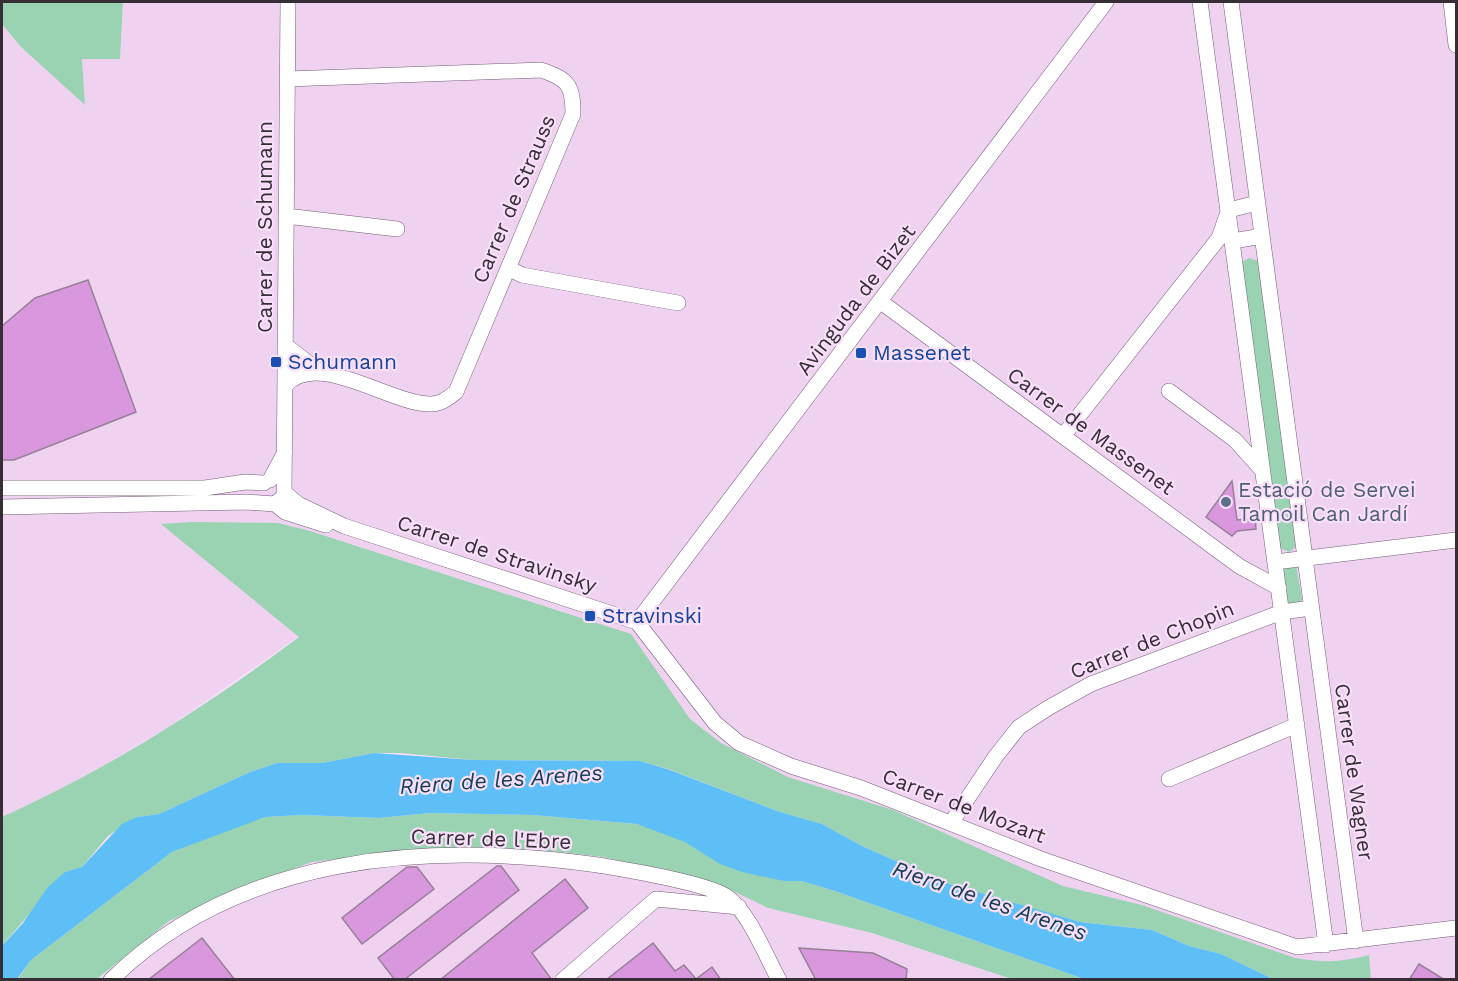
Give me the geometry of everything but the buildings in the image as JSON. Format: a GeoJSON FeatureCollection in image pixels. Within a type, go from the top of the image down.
{"type":"FeatureCollection","features":[{"type":"Feature","properties":{"kind":"street","name":"Carrer de Schumann"},"geometry":{"type":"LineString","coordinates":[[279,497],[285,452],[288,2]]}},
{"type":"Feature","properties":{"kind":"street","name":"Avinguda de Bizet"},"geometry":{"type":"LineString","coordinates":[[637,622],[1106,2]]}},
{"type":"Feature","properties":{"kind":"street"},"geometry":{"type":"LineString","coordinates":[[1200,2],[1326,945]]}},
{"type":"Feature","properties":{"kind":"street","name":"Carrer de Wagner"},"geometry":{"type":"LineString","coordinates":[[1231,2],[1356,941]]}},
{"type":"Feature","properties":{"kind":"street"},"geometry":{"type":"LineString","coordinates":[[1451,2],[1456,45]]}},
{"type":"Feature","properties":{"kind":"street","name":"Carrer de Strauss"},"geometry":{"type":"LineString","coordinates":[[285,345],[320,372],[421,403],[444,402],[456,392],[573,114],[569,85],[560,76],[541,70],[287,79]]}},
{"type":"Feature","properties":{"kind":"street"},"geometry":{"type":"LineString","coordinates":[[1229,210],[1257,203]]}},
{"type":"Feature","properties":{"kind":"street"},"geometry":{"type":"LineString","coordinates":[[1063,436],[1219,238],[1229,210]]}},
{"type":"Feature","properties":{"kind":"street"},"geometry":{"type":"LineString","coordinates":[[286,216],[397,229]]}},
{"type":"Feature","properties":{"kind":"street"},"geometry":{"type":"LineString","coordinates":[[1233,241],[1262,236]]}},
{"type":"Feature","properties":{"kind":"street"},"geometry":{"type":"LineString","coordinates":[[508,268],[522,275],[678,303]]}},
{"type":"Feature","properties":{"kind":"street","name":"Carrer de Massenet"},"geometry":{"type":"LineString","coordinates":[[881,302],[1239,566],[1279,588]]}},
{"type":"Feature","properties":{"kind":"street","name":"Carrer de Strauss"},"geometry":{"type":"LineString","coordinates":[[285,386],[292,377],[320,372]]}},
{"type":"Feature","properties":{"kind":"street"},"geometry":{"type":"LineString","coordinates":[[1169,391],[1236,440],[1262,470]]}},
{"type":"Feature","properties":{"kind":"street","name":"Carrer de Schumann"},"geometry":{"type":"LineString","coordinates":[[267,481],[285,452]]}},
{"type":"Feature","properties":{"kind":"street","name":"Carrer de Stravinsky"},"geometry":{"type":"LineString","coordinates":[[267,481],[278,480],[279,497],[344,526],[637,622]]}},
{"type":"Feature","properties":{"kind":"street"},"geometry":{"type":"LineString","coordinates":[[2,488],[205,488],[267,481]]}},
{"type":"Feature","properties":{"kind":"street"},"geometry":{"type":"LineString","coordinates":[[267,481],[260,492],[262,498],[279,497]]}},
{"type":"Feature","properties":{"kind":"street"},"geometry":{"type":"LineString","coordinates":[[2,507],[246,502],[279,497]]}},
{"type":"Feature","properties":{"kind":"street"},"geometry":{"type":"LineString","coordinates":[[1275,562],[1456,540]]}},
{"type":"Feature","properties":{"kind":"street"},"geometry":{"type":"LineString","coordinates":[[1282,612],[1311,608]]}},
{"type":"Feature","properties":{"kind":"street","name":"Carrer de Chopin"},"geometry":{"type":"LineString","coordinates":[[951,823],[996,756],[1019,727],[1048,708],[1091,684],[1282,612]]}},
{"type":"Feature","properties":{"kind":"street","name":"Carrer de Mozart"},"geometry":{"type":"LineString","coordinates":[[637,622],[715,723],[739,742],[791,766],[861,788],[1041,859],[1297,947],[1456,928]]}},
{"type":"Feature","properties":{"kind":"street"},"geometry":{"type":"LineString","coordinates":[[1169,779],[1297,725]]}},
{"type":"Feature","properties":{"kind":"street","name":"Carrer de l'Ebre"},"geometry":{"type":"LineString","coordinates":[[111,980],[137,954],[206,910],[245,893],[343,864],[441,854],[559,860],[610,867],[708,889],[725,896],[739,907],[779,980]]}},
{"type":"Feature","properties":{"kind":"street"},"geometry":{"type":"LineString","coordinates":[[563,980],[656,899],[739,907]]}},
{"type":"Feature","properties":{"kind":"shaded area"},"geometry":{"type":"Polygon","coordinates":[[[123,2],[1456,2],[1456,979],[1371,979],[1369,955],[1345,961],[1315,962],[1295,958],[1142,905],[1063,886],[893,810],[788,777],[721,743],[690,719],[630,634],[345,542],[278,523],[162,524],[299,636],[170,726],[60,791],[2,817],[2,24],[20,46],[85,104],[82,58],[120,59],[123,2]]]}},
{"type":"Feature","properties":{"kind":"shaded area"},"geometry":{"type":"Polygon","coordinates":[[[432,848],[551,851],[603,857],[691,877],[733,891],[768,908],[872,933],[1012,979],[97,980],[169,921],[256,882],[311,862],[432,848]]]}},
{"type":"Feature","properties":{"kind":"green space"},"geometry":{"type":"Polygon","coordinates":[[[2,2],[123,2],[120,59],[82,59],[85,105],[20,46],[2,24],[2,2]]]}},
{"type":"Feature","properties":{"kind":"green space"},"geometry":{"type":"Polygon","coordinates":[[[1249,258],[1258,261],[1297,545],[1290,552],[1279,548],[1242,262],[1249,258]]]}},
{"type":"Feature","properties":{"kind":"green space"},"geometry":{"type":"Polygon","coordinates":[[[278,523],[310,531],[631,634],[690,719],[721,743],[788,777],[893,810],[1063,886],[1142,905],[1295,958],[1333,961],[1369,955],[1371,979],[1273,979],[1221,954],[1189,946],[1152,930],[1080,922],[1001,900],[943,882],[862,846],[822,824],[777,811],[671,770],[640,761],[473,760],[400,753],[374,753],[322,763],[277,763],[250,772],[159,814],[137,817],[108,836],[82,867],[65,872],[2,946],[2,817],[118,758],[229,688],[299,637],[161,524],[278,523]]]}},
{"type":"Feature","properties":{"kind":"green space"},"geometry":{"type":"Polygon","coordinates":[[[1296,565],[1302,599],[1300,603],[1290,605],[1286,600],[1282,569],[1296,565]]]}},
{"type":"Feature","properties":{"kind":"green space"},"geometry":{"type":"Polygon","coordinates":[[[430,813],[533,815],[637,824],[784,881],[801,881],[832,890],[1084,979],[1012,979],[872,933],[768,908],[733,891],[692,877],[603,857],[551,851],[432,848],[312,862],[256,882],[169,921],[97,979],[17,980],[31,960],[172,852],[265,817],[302,815],[379,818],[430,813]]]}},
{"type":"Feature","properties":{"kind":"water","name":"Riera de les Arenes"},"geometry":{"type":"Polygon","coordinates":[[[374,753],[473,760],[640,761],[670,770],[777,811],[822,824],[862,846],[943,882],[1080,922],[1152,930],[1189,946],[1221,954],[1273,979],[1084,979],[832,890],[801,881],[784,881],[742,872],[720,864],[685,842],[637,824],[533,815],[430,813],[379,818],[302,815],[265,817],[172,852],[31,960],[17,979],[2,979],[2,946],[23,923],[48,887],[65,872],[82,867],[122,824],[137,817],[159,814],[250,772],[277,763],[322,763],[374,753]]]}},
{"type":"Feature","properties":{"kind":"place","name":"Massenet"},"geometry":{"type":"Point","coordinates":[861,353]}},
{"type":"Feature","properties":{"kind":"place","name":"Schumann"},"geometry":{"type":"Point","coordinates":[276,362]}},
{"type":"Feature","properties":{"kind":"place","name":"Estació de Servei Tamoil Can Jardí"},"geometry":{"type":"Point","coordinates":[1226,502]}},
{"type":"Feature","properties":{"kind":"place","name":"Stravinski"},"geometry":{"type":"Point","coordinates":[590,616]}}]}
